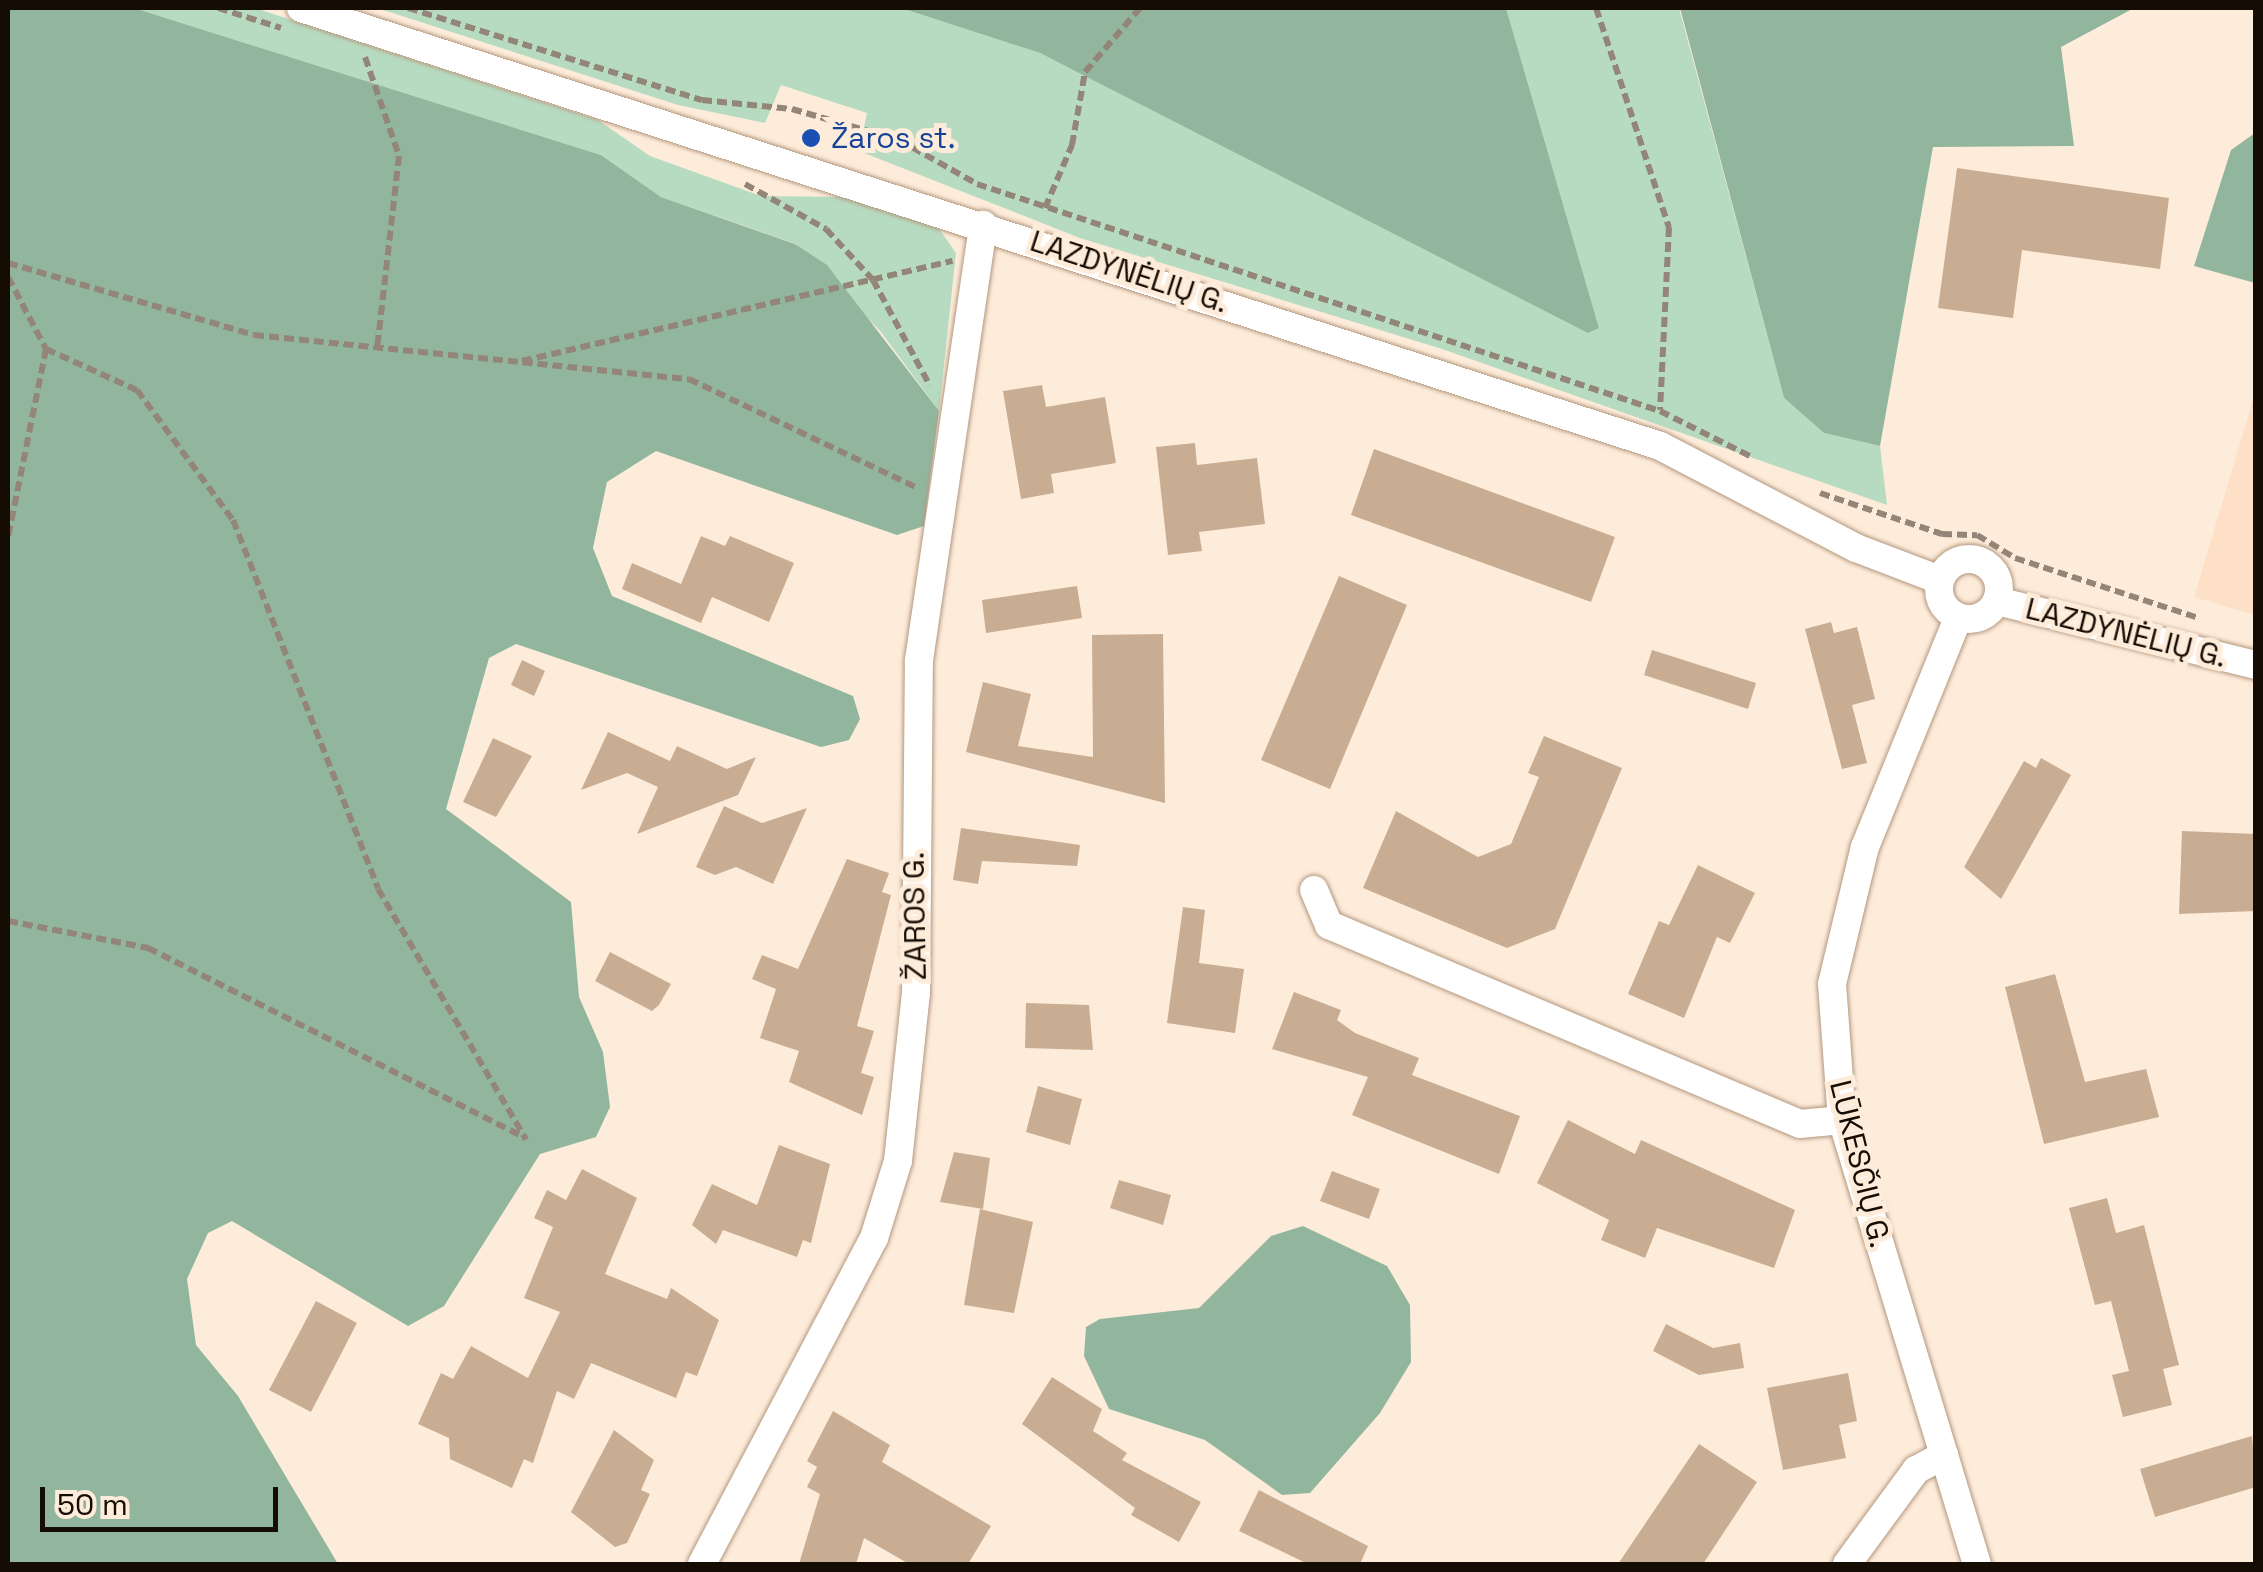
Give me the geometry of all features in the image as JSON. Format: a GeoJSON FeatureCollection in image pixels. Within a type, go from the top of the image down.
{"type":"FeatureCollection","features":[{"type":"Feature","properties":{"kind":"street","name":"LAZDYNĖLIŲ G."},"geometry":{"type":"LineString","coordinates":[[301,8],[1660,446],[1856,548],[1940,580]]}},
{"type":"Feature","properties":{"kind":"street","name":"ŽAROS G."},"geometry":{"type":"LineString","coordinates":[[702,1564],[874,1238],[898,1161],[916,993],[919,660],[982,225]]}},
{"type":"Feature","properties":{"kind":"street"},"geometry":{"type":"LineString","coordinates":[[1974,560],[1996,575],[1997,601],[1988,613],[1958,618],[1939,596],[1940,580],[1974,560]]}},
{"type":"Feature","properties":{"kind":"street","name":"LAZDYNĖLIŲ G."},"geometry":{"type":"LineString","coordinates":[[1997,601],[2256,665]]}},
{"type":"Feature","properties":{"kind":"street","name":"LŪKESČIŲ G."},"geometry":{"type":"LineString","coordinates":[[1958,618],[1842,922],[1832,984],[1842,1120],[1977,1564]]}},
{"type":"Feature","properties":{"kind":"street"},"geometry":{"type":"LineString","coordinates":[[1314,890],[1329,925],[1800,1124],[1842,1120]]}},
{"type":"Feature","properties":{"kind":"street"},"geometry":{"type":"LineString","coordinates":[[1847,1564],[1916,1470],[1944,1456]]}},
{"type":"Feature","properties":{"kind":"path"},"geometry":{"type":"LineString","coordinates":[[1033,241],[1072,145],[1085,72],[1140,8]]}},
{"type":"Feature","properties":{"kind":"path"},"geometry":{"type":"LineString","coordinates":[[1596,8],[1669,227],[1660,446]]}},
{"type":"Feature","properties":{"kind":"path"},"geometry":{"type":"LineString","coordinates":[[343,21],[399,156],[377,348]]}},
{"type":"Feature","properties":{"kind":"path"},"geometry":{"type":"LineString","coordinates":[[726,173],[826,229],[873,280],[953,430]]}},
{"type":"Feature","properties":{"kind":"path"},"geometry":{"type":"LineString","coordinates":[[516,362],[976,255]]}},
{"type":"Feature","properties":{"kind":"path"},"geometry":{"type":"LineString","coordinates":[[8,263],[254,334],[690,379],[944,500]]}},
{"type":"Feature","properties":{"kind":"path"},"geometry":{"type":"LineString","coordinates":[[8,277],[46,348],[137,390],[233,520],[378,889],[526,1139],[148,948],[8,921]]}},
{"type":"Feature","properties":{"kind":"path"},"geometry":{"type":"LineString","coordinates":[[8,538],[46,348]]}},
{"type":"Feature","properties":{"kind":"shaded area"},"geometry":{"type":"Polygon","coordinates":[[[2255,393],[2255,615],[2194,597],[2255,393]]]}},
{"type":"Feature","properties":{"kind":"green space"},"geometry":{"type":"Polygon","coordinates":[[[8,8],[134,8],[601,155],[661,197],[795,244],[827,265],[939,411],[924,526],[897,535],[656,451],[607,482],[593,548],[612,596],[853,696],[860,719],[849,740],[821,747],[516,644],[489,658],[446,809],[571,902],[579,997],[603,1052],[610,1107],[596,1137],[540,1154],[444,1306],[408,1326],[232,1221],[208,1233],[187,1279],[196,1345],[238,1396],[338,1564],[8,1564],[8,8]]]}},
{"type":"Feature","properties":{"kind":"green space"},"geometry":{"type":"Polygon","coordinates":[[[134,8],[255,8],[598,120],[650,156],[761,196],[845,197],[935,223],[956,253],[939,411],[881,332],[796,244],[661,197],[601,155],[134,8]]]}},
{"type":"Feature","properties":{"kind":"green space"},"geometry":{"type":"Polygon","coordinates":[[[377,8],[901,8],[1040,53],[1599,328],[1506,8],[1679,8],[1784,398],[1824,433],[1880,446],[1887,505],[1442,349],[1080,238],[859,151],[867,113],[781,85],[765,123],[678,105],[377,8]]]}},
{"type":"Feature","properties":{"kind":"green space"},"geometry":{"type":"Polygon","coordinates":[[[901,8],[1506,8],[1599,328],[1588,333],[1040,53],[901,8]]]}},
{"type":"Feature","properties":{"kind":"green space"},"geometry":{"type":"Polygon","coordinates":[[[1680,8],[2134,8],[2061,47],[2074,146],[1933,147],[1880,446],[1824,433],[1784,398],[1680,8]]]}},
{"type":"Feature","properties":{"kind":"green space"},"geometry":{"type":"Polygon","coordinates":[[[2255,133],[2255,283],[2194,266],[2231,150],[2255,133]]]}},
{"type":"Feature","properties":{"kind":"green space"},"geometry":{"type":"Polygon","coordinates":[[[1303,1226],[1387,1266],[1410,1305],[1411,1362],[1380,1413],[1310,1493],[1282,1495],[1205,1440],[1109,1409],[1084,1356],[1086,1327],[1100,1319],[1199,1308],[1271,1236],[1303,1226]]]}},
{"type":"Feature","properties":{"kind":"building"},"geometry":{"type":"Polygon","coordinates":[[[1957,168],[2169,198],[2160,269],[2022,250],[2013,318],[1938,308],[1957,168]]]}},
{"type":"Feature","properties":{"kind":"building"},"geometry":{"type":"Polygon","coordinates":[[[1042,385],[1046,407],[1105,397],[1116,463],[1051,474],[1054,493],[1021,499],[1003,391],[1042,385]]]}},
{"type":"Feature","properties":{"kind":"building"},"geometry":{"type":"Polygon","coordinates":[[[1195,443],[1197,465],[1257,458],[1265,524],[1199,532],[1202,551],[1168,555],[1156,447],[1195,443]]]}},
{"type":"Feature","properties":{"kind":"building"},"geometry":{"type":"Polygon","coordinates":[[[1374,449],[1615,537],[1591,602],[1351,515],[1374,449]]]}},
{"type":"Feature","properties":{"kind":"building"},"geometry":{"type":"Polygon","coordinates":[[[701,536],[725,546],[730,536],[794,563],[769,622],[712,597],[701,623],[622,589],[632,563],[681,584],[701,536]]]}},
{"type":"Feature","properties":{"kind":"building"},"geometry":{"type":"Polygon","coordinates":[[[1339,576],[1407,605],[1330,789],[1261,760],[1339,576]]]}},
{"type":"Feature","properties":{"kind":"building"},"geometry":{"type":"Polygon","coordinates":[[[1077,586],[1082,618],[986,633],[982,600],[1077,586]]]}},
{"type":"Feature","properties":{"kind":"building"},"geometry":{"type":"Polygon","coordinates":[[[1831,622],[1834,633],[1857,627],[1875,699],[1852,705],[1867,763],[1842,769],[1805,629],[1831,622]]]}},
{"type":"Feature","properties":{"kind":"building"},"geometry":{"type":"Polygon","coordinates":[[[1163,634],[1165,803],[966,752],[983,682],[1031,694],[1018,746],[1093,757],[1092,635],[1163,634]]]}},
{"type":"Feature","properties":{"kind":"building"},"geometry":{"type":"Polygon","coordinates":[[[1652,650],[1756,683],[1748,709],[1644,675],[1652,650]]]}},
{"type":"Feature","properties":{"kind":"building"},"geometry":{"type":"Polygon","coordinates":[[[522,660],[545,671],[534,696],[511,685],[522,660]]]}},
{"type":"Feature","properties":{"kind":"building"},"geometry":{"type":"Polygon","coordinates":[[[608,732],[670,761],[677,746],[727,769],[756,757],[738,795],[637,834],[658,787],[627,773],[581,790],[608,732]]]}},
{"type":"Feature","properties":{"kind":"building"},"geometry":{"type":"Polygon","coordinates":[[[1544,736],[1622,768],[1555,929],[1507,948],[1363,888],[1396,811],[1478,857],[1511,844],[1539,777],[1528,773],[1544,736]]]}},
{"type":"Feature","properties":{"kind":"building"},"geometry":{"type":"Polygon","coordinates":[[[493,738],[532,756],[496,817],[463,802],[493,738]]]}},
{"type":"Feature","properties":{"kind":"building"},"geometry":{"type":"Polygon","coordinates":[[[2041,758],[2071,775],[2001,899],[1964,867],[2024,761],[2036,768],[2041,758]]]}},
{"type":"Feature","properties":{"kind":"building"},"geometry":{"type":"Polygon","coordinates":[[[724,806],[762,823],[807,808],[773,884],[736,867],[715,875],[696,867],[724,806]]]}},
{"type":"Feature","properties":{"kind":"building"},"geometry":{"type":"Polygon","coordinates":[[[961,828],[1080,845],[1077,866],[982,861],[978,884],[953,880],[961,828]]]}},
{"type":"Feature","properties":{"kind":"building"},"geometry":{"type":"Polygon","coordinates":[[[2182,831],[2256,834],[2256,911],[2179,914],[2182,831]]]}},
{"type":"Feature","properties":{"kind":"building"},"geometry":{"type":"Polygon","coordinates":[[[847,859],[889,873],[882,892],[891,895],[857,1026],[874,1031],[861,1073],[874,1077],[862,1115],[789,1082],[799,1051],[760,1038],[776,989],[752,979],[762,955],[798,969],[847,859]]]}},
{"type":"Feature","properties":{"kind":"building"},"geometry":{"type":"Polygon","coordinates":[[[1698,865],[1755,893],[1730,943],[1717,937],[1684,1018],[1628,994],[1659,921],[1669,925],[1698,865]]]}},
{"type":"Feature","properties":{"kind":"building"},"geometry":{"type":"Polygon","coordinates":[[[1183,907],[1205,910],[1199,963],[1244,969],[1235,1033],[1167,1023],[1183,907]]]}},
{"type":"Feature","properties":{"kind":"building"},"geometry":{"type":"Polygon","coordinates":[[[610,952],[671,984],[652,1011],[595,981],[610,952]]]}},
{"type":"Feature","properties":{"kind":"building"},"geometry":{"type":"Polygon","coordinates":[[[2055,974],[2085,1082],[2146,1069],[2159,1117],[2044,1144],[2005,987],[2055,974]]]}},
{"type":"Feature","properties":{"kind":"building"},"geometry":{"type":"Polygon","coordinates":[[[1294,992],[1341,1010],[1337,1020],[1355,1033],[1419,1058],[1412,1075],[1520,1116],[1499,1174],[1352,1115],[1368,1077],[1272,1049],[1294,992]]]}},
{"type":"Feature","properties":{"kind":"building"},"geometry":{"type":"Polygon","coordinates":[[[1026,1003],[1089,1005],[1093,1050],[1025,1048],[1026,1003]]]}},
{"type":"Feature","properties":{"kind":"building"},"geometry":{"type":"Polygon","coordinates":[[[1038,1086],[1082,1099],[1070,1145],[1026,1132],[1038,1086]]]}},
{"type":"Feature","properties":{"kind":"building"},"geometry":{"type":"Polygon","coordinates":[[[1568,1120],[1635,1154],[1641,1140],[1795,1210],[1774,1268],[1657,1228],[1645,1258],[1601,1240],[1609,1220],[1537,1183],[1568,1120]]]}},
{"type":"Feature","properties":{"kind":"building"},"geometry":{"type":"Polygon","coordinates":[[[779,1145],[830,1164],[811,1243],[803,1240],[797,1257],[723,1230],[716,1244],[692,1225],[712,1184],[757,1205],[779,1145]]]}},
{"type":"Feature","properties":{"kind":"building"},"geometry":{"type":"Polygon","coordinates":[[[954,1152],[990,1158],[983,1209],[940,1202],[954,1152]]]}},
{"type":"Feature","properties":{"kind":"building"},"geometry":{"type":"Polygon","coordinates":[[[582,1169],[637,1198],[605,1274],[667,1299],[671,1288],[719,1320],[697,1376],[686,1372],[676,1398],[591,1363],[574,1399],[557,1391],[533,1463],[524,1459],[512,1488],[450,1459],[449,1438],[418,1424],[441,1373],[453,1379],[471,1346],[528,1378],[560,1312],[524,1298],[553,1227],[534,1218],[547,1190],[566,1200],[582,1169]]]}},
{"type":"Feature","properties":{"kind":"building"},"geometry":{"type":"Polygon","coordinates":[[[1332,1171],[1380,1189],[1369,1219],[1320,1201],[1332,1171]]]}},
{"type":"Feature","properties":{"kind":"building"},"geometry":{"type":"Polygon","coordinates":[[[1119,1180],[1171,1195],[1163,1225],[1110,1208],[1119,1180]]]}},
{"type":"Feature","properties":{"kind":"building"},"geometry":{"type":"Polygon","coordinates":[[[2107,1198],[2116,1233],[2144,1225],[2179,1365],[2163,1369],[2172,1405],[2123,1417],[2112,1375],[2129,1371],[2111,1301],[2095,1305],[2069,1208],[2107,1198]]]}},
{"type":"Feature","properties":{"kind":"building"},"geometry":{"type":"Polygon","coordinates":[[[980,1209],[1033,1222],[1014,1313],[964,1305],[980,1209]]]}},
{"type":"Feature","properties":{"kind":"building"},"geometry":{"type":"Polygon","coordinates":[[[316,1301],[357,1323],[311,1412],[269,1390],[316,1301]]]}},
{"type":"Feature","properties":{"kind":"building"},"geometry":{"type":"Polygon","coordinates":[[[1666,1324],[1713,1348],[1740,1343],[1744,1368],[1699,1375],[1653,1351],[1666,1324]]]}},
{"type":"Feature","properties":{"kind":"building"},"geometry":{"type":"Polygon","coordinates":[[[1848,1373],[1857,1421],[1839,1425],[1846,1458],[1783,1470],[1767,1388],[1848,1373]]]}},
{"type":"Feature","properties":{"kind":"building"},"geometry":{"type":"Polygon","coordinates":[[[1052,1377],[1102,1409],[1093,1431],[1127,1453],[1122,1460],[1201,1502],[1179,1542],[1131,1515],[1135,1508],[1022,1424],[1052,1377]]]}},
{"type":"Feature","properties":{"kind":"building"},"geometry":{"type":"Polygon","coordinates":[[[833,1411],[890,1445],[882,1462],[991,1526],[968,1564],[909,1564],[864,1538],[856,1564],[799,1564],[820,1494],[807,1487],[817,1467],[807,1461],[833,1411]]]}},
{"type":"Feature","properties":{"kind":"building"},"geometry":{"type":"Polygon","coordinates":[[[614,1430],[654,1460],[641,1490],[650,1494],[627,1543],[615,1547],[571,1512],[614,1430]]]}},
{"type":"Feature","properties":{"kind":"building"},"geometry":{"type":"Polygon","coordinates":[[[2252,1436],[2256,1487],[2155,1517],[2140,1469],[2252,1436]]]}},
{"type":"Feature","properties":{"kind":"building"},"geometry":{"type":"Polygon","coordinates":[[[1699,1444],[1757,1482],[1703,1564],[1618,1564],[1699,1444]]]}},
{"type":"Feature","properties":{"kind":"building"},"geometry":{"type":"Polygon","coordinates":[[[1259,1490],[1368,1546],[1360,1564],[1308,1564],[1239,1531],[1259,1490]]]}},
{"type":"Feature","properties":{"kind":"place","name":"Žaros st."},"geometry":{"type":"Point","coordinates":[811,138]}}]}
